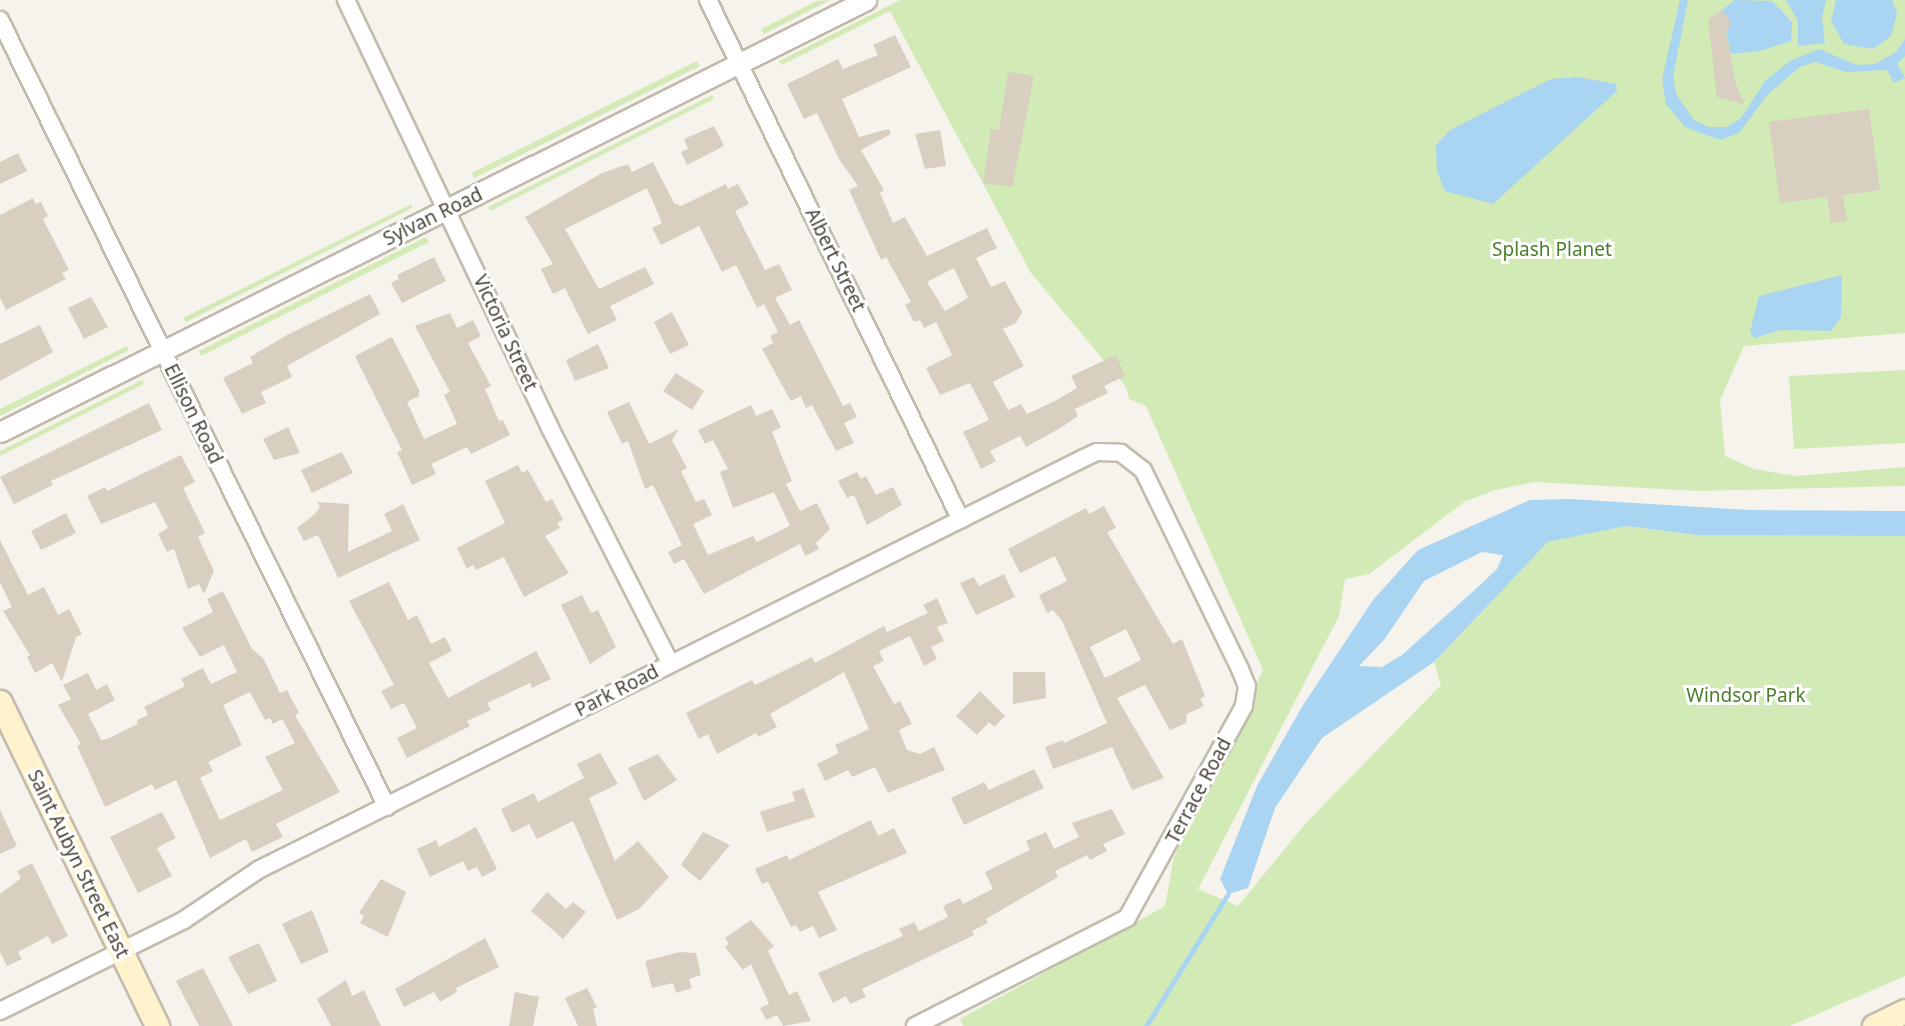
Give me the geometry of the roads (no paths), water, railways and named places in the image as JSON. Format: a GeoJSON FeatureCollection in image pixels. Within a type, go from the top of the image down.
{"type":"FeatureCollection","features":[{"type":"Feature","properties":{"kind":"main road","name":"Saint Aubyn Street East"},"geometry":{"type":"LineString","coordinates":[[0,702],[157,1026]]}},
{"type":"Feature","properties":{"kind":"main road"},"geometry":{"type":"LineString","coordinates":[[1874,1026],[1905,1011]]}},
{"type":"Feature","properties":{"kind":"street","name":"Victoria Street"},"geometry":{"type":"LineString","coordinates":[[345,0],[448,210],[550,428],[671,664]]}},
{"type":"Feature","properties":{"kind":"street","name":"Albert Street"},"geometry":{"type":"LineString","coordinates":[[708,0],[961,520]]}},
{"type":"Feature","properties":{"kind":"street","name":"Sylvan Road"},"geometry":{"type":"LineString","coordinates":[[0,432],[866,0]]}},
{"type":"Feature","properties":{"kind":"street","name":"Ellison Road"},"geometry":{"type":"LineString","coordinates":[[0,20],[387,807]]}},
{"type":"Feature","properties":{"kind":"street","name":"Park Road"},"geometry":{"type":"LineString","coordinates":[[0,1011],[184,919],[248,875],[671,664],[1097,452],[1121,453]]}},
{"type":"Feature","properties":{"kind":"street","name":"Terrace Road"},"geometry":{"type":"LineString","coordinates":[[915,1026],[944,1019],[1128,918],[1244,706],[1247,686],[1222,632],[1143,470],[1121,453]]}},
{"type":"Feature","properties":{"kind":"water"},"geometry":{"type":"Polygon","coordinates":[[[1680,0],[1688,0],[1673,77],[1676,94],[1694,120],[1709,127],[1727,127],[1741,118],[1765,81],[1790,61],[1819,49],[1857,65],[1875,64],[1896,52],[1905,39],[1905,56],[1897,64],[1905,78],[1894,83],[1887,70],[1846,72],[1815,62],[1800,67],[1768,94],[1740,132],[1721,140],[1700,133],[1684,126],[1666,104],[1662,79],[1680,0]]]}},
{"type":"Feature","properties":{"kind":"water"},"geometry":{"type":"Polygon","coordinates":[[[1735,0],[1772,1],[1792,22],[1791,41],[1760,51],[1731,54],[1726,32],[1731,24],[1722,10],[1735,0]]]}},
{"type":"Feature","properties":{"kind":"water"},"geometry":{"type":"Polygon","coordinates":[[[1786,0],[1826,0],[1822,17],[1825,43],[1798,46],[1798,21],[1786,0]]]}},
{"type":"Feature","properties":{"kind":"water"},"geometry":{"type":"Polygon","coordinates":[[[1836,0],[1892,0],[1897,13],[1891,36],[1873,49],[1844,44],[1831,21],[1836,0]]]}},
{"type":"Feature","properties":{"kind":"water"},"geometry":{"type":"Polygon","coordinates":[[[1577,77],[1616,84],[1617,91],[1493,204],[1445,191],[1437,171],[1436,145],[1450,130],[1551,79],[1577,77]]]}},
{"type":"Feature","properties":{"kind":"water"},"geometry":{"type":"Polygon","coordinates":[[[1842,275],[1841,317],[1831,331],[1780,330],[1755,338],[1750,332],[1759,296],[1842,275]]]}},
{"type":"Feature","properties":{"kind":"water"},"geometry":{"type":"Polygon","coordinates":[[[1569,499],[1749,510],[1905,511],[1905,536],[1697,535],[1626,526],[1548,542],[1434,662],[1322,738],[1275,808],[1248,888],[1228,894],[1220,879],[1257,786],[1303,705],[1373,600],[1418,550],[1530,500],[1569,499]],[[1482,552],[1424,581],[1384,640],[1359,666],[1382,667],[1402,655],[1497,569],[1503,555],[1482,552]]]}},
{"type":"Feature","properties":{"kind":"waterway"},"geometry":{"type":"LineString","coordinates":[[1146,1026],[1228,894]]}},
{"type":"Feature","properties":{"kind":"park label","name":"Splash Planet"},"geometry":{"type":"Point","coordinates":[1552,250]}},
{"type":"Feature","properties":{"kind":"park label","name":"Windsor Park"},"geometry":{"type":"Point","coordinates":[1746,696]}}]}
